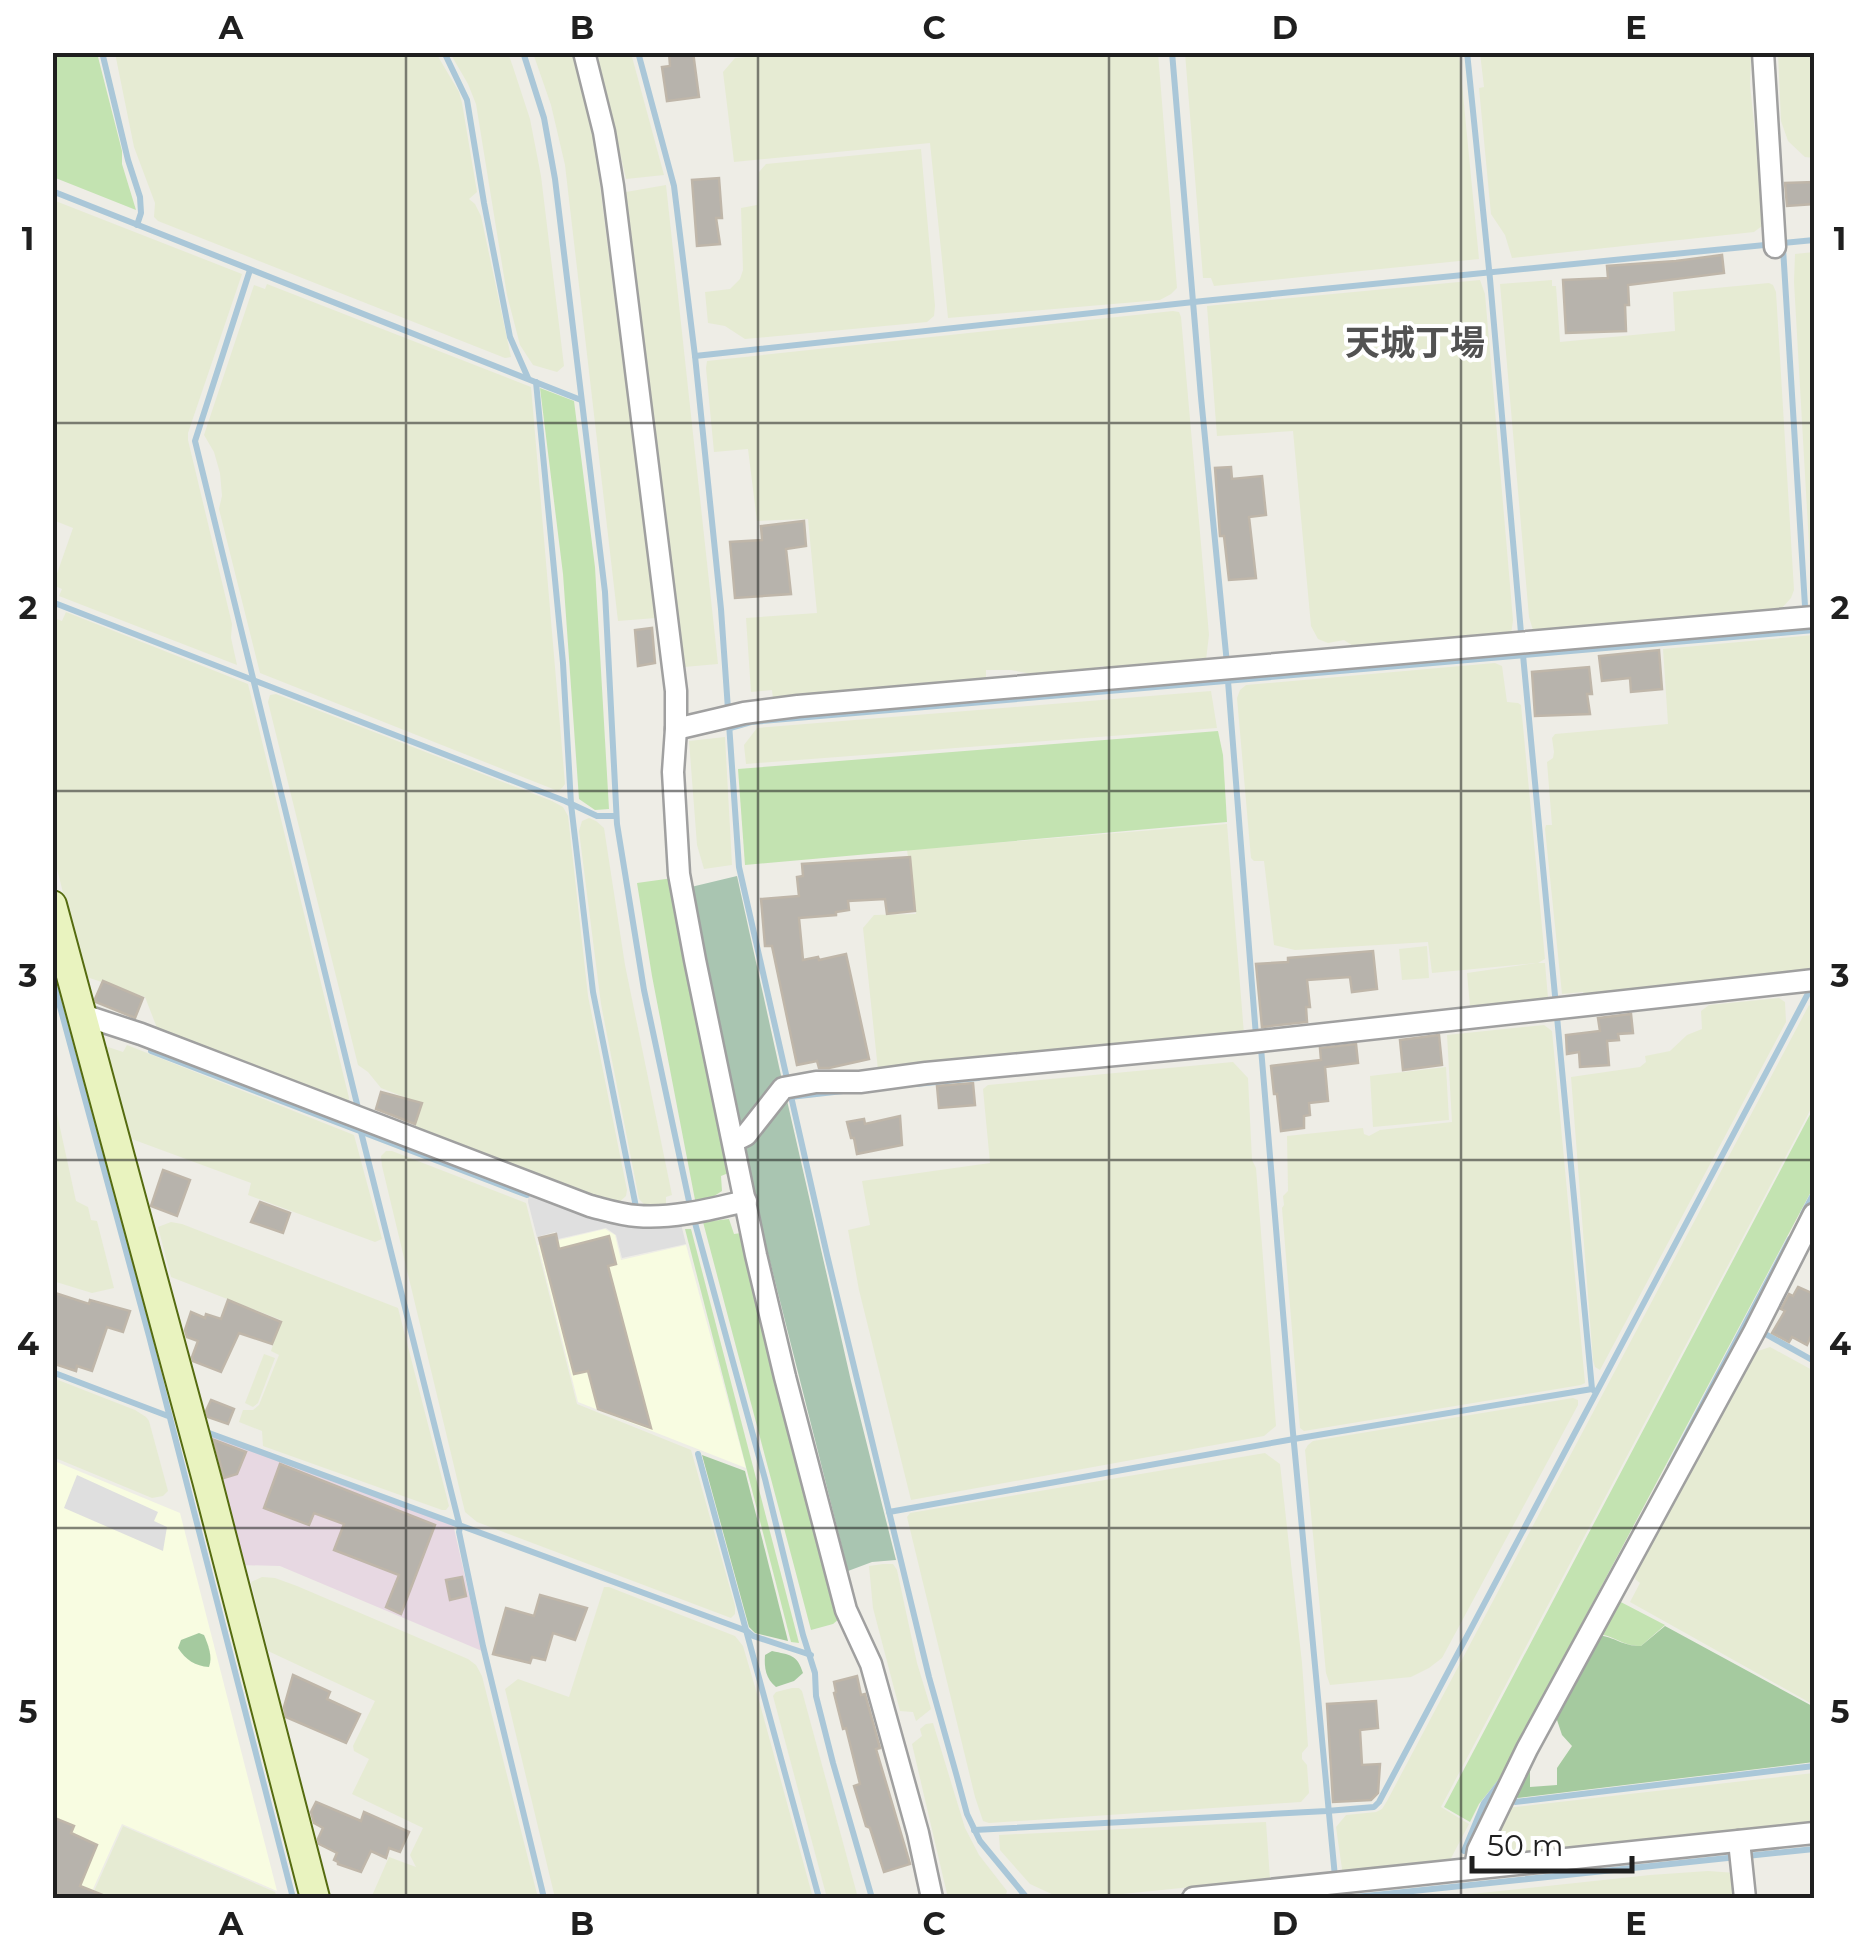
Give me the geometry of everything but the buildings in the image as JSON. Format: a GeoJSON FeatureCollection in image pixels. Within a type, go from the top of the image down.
{"type":"FeatureCollection","features":[{"type":"Feature","properties":{"kind":"street"},"geometry":{"type":"LineString","coordinates":[[584,52],[613,186],[676,690],[673,772],[679,874],[771,1319],[846,1610],[872,1664],[932,1898]]}},
{"type":"Feature","properties":{"kind":"street"},"geometry":{"type":"LineString","coordinates":[[1762,52],[1775,244]]}},
{"type":"Feature","properties":{"kind":"street"},"geometry":{"type":"LineString","coordinates":[[676,729],[730,716],[838,702],[1814,618]]}},
{"type":"Feature","properties":{"kind":"street"},"geometry":{"type":"LineString","coordinates":[[52,905],[69,998],[314,1898]]}},
{"type":"Feature","properties":{"kind":"street"},"geometry":{"type":"LineString","coordinates":[[734,1141],[746,1136],[788,1087],[816,1082],[860,1082],[1812,980]]}},
{"type":"Feature","properties":{"kind":"street"},"geometry":{"type":"LineString","coordinates":[[69,998],[140,1034],[590,1206],[634,1216],[690,1213],[746,1201]]}},
{"type":"Feature","properties":{"kind":"street"},"geometry":{"type":"LineString","coordinates":[[1474,1868],[1478,1850],[1504,1796],[1814,1214]]}},
{"type":"Feature","properties":{"kind":"street"},"geometry":{"type":"LineString","coordinates":[[1193,1898],[1474,1868],[1740,1852],[1814,1833]]}},
{"type":"Feature","properties":{"kind":"street"},"geometry":{"type":"LineString","coordinates":[[1740,1852],[1745,1898]]}},
{"type":"Feature","properties":{"kind":"shaded area"},"geometry":{"type":"Polygon","coordinates":[[[757,52],[1158,53],[1177,288],[1160,300],[948,318],[930,143],[734,162],[723,72],[735,58],[756,56],[757,52]]]}},
{"type":"Feature","properties":{"kind":"shaded area"},"geometry":{"type":"Polygon","coordinates":[[[115,53],[436,53],[462,103],[477,192],[469,199],[481,216],[511,357],[505,358],[158,221],[134,147],[115,53]]]}},
{"type":"Feature","properties":{"kind":"shaded area"},"geometry":{"type":"Polygon","coordinates":[[[450,53],[508,53],[513,67],[530,119],[541,176],[564,366],[557,372],[533,365],[520,345],[507,295],[476,104],[450,53]]]}},
{"type":"Feature","properties":{"kind":"shaded area"},"geometry":{"type":"Polygon","coordinates":[[[533,53],[573,53],[584,89],[656,618],[618,621],[565,165],[551,105],[533,53]]]}},
{"type":"Feature","properties":{"kind":"shaded area"},"geometry":{"type":"Polygon","coordinates":[[[597,53],[631,53],[664,175],[626,179],[597,53]]]}},
{"type":"Feature","properties":{"kind":"shaded area"},"geometry":{"type":"Polygon","coordinates":[[[1185,53],[1459,53],[1479,259],[1214,286],[1211,278],[1203,278],[1185,53]]]}},
{"type":"Feature","properties":{"kind":"shaded area"},"geometry":{"type":"Polygon","coordinates":[[[1480,53],[1755,53],[1751,58],[1750,85],[1759,171],[1763,176],[1762,226],[1754,232],[1512,258],[1505,235],[1491,214],[1479,88],[1484,87],[1480,53]]]}},
{"type":"Feature","properties":{"kind":"shaded area"},"geometry":{"type":"Polygon","coordinates":[[[1778,53],[1814,53],[1814,158],[1805,157],[1788,141],[1781,121],[1778,53]]]}},
{"type":"Feature","properties":{"kind":"shaded area"},"geometry":{"type":"Polygon","coordinates":[[[921,149],[935,306],[934,316],[927,322],[745,339],[725,326],[708,323],[705,292],[730,289],[740,279],[741,208],[757,205],[759,172],[766,164],[921,149]]]}},
{"type":"Feature","properties":{"kind":"shaded area"},"geometry":{"type":"Polygon","coordinates":[[[666,185],[718,664],[684,667],[626,192],[666,185]]]}},
{"type":"Feature","properties":{"kind":"shaded area"},"geometry":{"type":"Polygon","coordinates":[[[53,200],[242,274],[188,433],[232,624],[237,665],[59,596],[62,589],[53,585],[73,528],[53,520],[53,200]]]}},
{"type":"Feature","properties":{"kind":"shaded area"},"geometry":{"type":"Polygon","coordinates":[[[1814,252],[1814,564],[1810,562],[1794,282],[1795,254],[1814,252]]]}},
{"type":"Feature","properties":{"kind":"shaded area"},"geometry":{"type":"Polygon","coordinates":[[[1480,280],[1485,294],[1513,620],[1511,635],[1356,648],[1344,640],[1328,643],[1318,639],[1311,626],[1293,431],[1217,436],[1207,306],[1480,280]]]}},
{"type":"Feature","properties":{"kind":"shaded area"},"geometry":{"type":"Polygon","coordinates":[[[1552,280],[1552,286],[1556,286],[1560,342],[1675,331],[1673,292],[1773,285],[1794,590],[1781,609],[1533,630],[1500,284],[1552,280]]]}},
{"type":"Feature","properties":{"kind":"shaded area"},"geometry":{"type":"Polygon","coordinates":[[[267,284],[531,387],[565,784],[558,791],[260,673],[219,509],[220,473],[204,435],[254,285],[265,289],[267,284]]]}},
{"type":"Feature","properties":{"kind":"shaded area"},"geometry":{"type":"Polygon","coordinates":[[[1173,311],[1181,317],[1209,635],[1206,660],[1032,674],[986,670],[986,681],[773,699],[772,690],[751,692],[746,618],[817,613],[808,519],[757,521],[748,449],[714,452],[707,361],[1173,311]]]}},
{"type":"Feature","properties":{"kind":"shaded area"},"geometry":{"type":"Polygon","coordinates":[[[66,612],[248,684],[348,1106],[164,1035],[165,1031],[157,1028],[145,997],[84,976],[53,853],[52,623],[54,618],[62,621],[66,612]]]}},
{"type":"Feature","properties":{"kind":"shaded area"},"geometry":{"type":"Polygon","coordinates":[[[1814,635],[1814,967],[1809,974],[1584,997],[1583,992],[1562,994],[1545,829],[1552,825],[1547,762],[1553,758],[1552,738],[1555,734],[1668,724],[1663,649],[1814,635]]]}},
{"type":"Feature","properties":{"kind":"shaded area"},"geometry":{"type":"Polygon","coordinates":[[[1495,663],[1502,666],[1507,702],[1521,705],[1545,959],[1538,963],[1545,963],[1548,998],[1470,1006],[1467,973],[1536,963],[1432,973],[1428,942],[1295,950],[1274,945],[1264,861],[1251,858],[1237,698],[1240,690],[1246,685],[1495,663]]]}},
{"type":"Feature","properties":{"kind":"shaded area"},"geometry":{"type":"Polygon","coordinates":[[[1211,691],[1217,728],[746,764],[744,745],[757,728],[1211,691]]]}},
{"type":"Feature","properties":{"kind":"shaded area"},"geometry":{"type":"Polygon","coordinates":[[[276,694],[563,807],[568,816],[588,996],[627,1190],[616,1205],[414,1129],[422,1104],[381,1088],[358,1065],[268,702],[270,695],[276,694]]]}},
{"type":"Feature","properties":{"kind":"shaded area"},"geometry":{"type":"Polygon","coordinates":[[[725,737],[732,865],[704,869],[697,845],[689,741],[725,737]]]}},
{"type":"Feature","properties":{"kind":"shaded area"},"geometry":{"type":"Polygon","coordinates":[[[589,818],[604,828],[625,965],[672,1195],[666,1197],[666,1204],[644,1204],[639,1199],[601,1004],[579,831],[582,821],[589,818]]]}},
{"type":"Feature","properties":{"kind":"shaded area"},"geometry":{"type":"Polygon","coordinates":[[[1227,824],[1244,1034],[878,1070],[863,928],[874,915],[916,914],[907,850],[1227,824]]]}},
{"type":"Feature","properties":{"kind":"shaded area"},"geometry":{"type":"Polygon","coordinates":[[[737,876],[782,1080],[743,1126],[737,1121],[691,887],[737,876]]]}},
{"type":"Feature","properties":{"kind":"shaded area"},"geometry":{"type":"Polygon","coordinates":[[[1427,946],[1429,978],[1402,980],[1399,949],[1427,946]]]}},
{"type":"Feature","properties":{"kind":"shaded area"},"geometry":{"type":"Polygon","coordinates":[[[1779,998],[1785,1002],[1786,1022],[1600,1370],[1593,1360],[1571,1077],[1640,1067],[1646,1062],[1645,1056],[1670,1051],[1687,1035],[1702,1029],[1701,1011],[1709,1005],[1779,998]]]}},
{"type":"Feature","properties":{"kind":"shaded area"},"geometry":{"type":"Polygon","coordinates":[[[1809,1005],[1814,1009],[1814,1103],[1441,1807],[1469,1824],[1449,1862],[1343,1876],[1336,1827],[1346,1815],[1376,1812],[1387,1801],[1809,1005]]]}},
{"type":"Feature","properties":{"kind":"shaded area"},"geometry":{"type":"Polygon","coordinates":[[[1544,1025],[1552,1031],[1585,1383],[1304,1431],[1300,1428],[1282,1208],[1283,1196],[1288,1191],[1287,1136],[1363,1128],[1369,1136],[1380,1130],[1452,1122],[1447,1035],[1544,1025]]]}},
{"type":"Feature","properties":{"kind":"shaded area"},"geometry":{"type":"Polygon","coordinates":[[[127,1045],[354,1135],[382,1239],[375,1242],[248,1195],[251,1183],[129,1138],[105,1046],[123,1052],[127,1045]]]}},
{"type":"Feature","properties":{"kind":"shaded area"},"geometry":{"type":"Polygon","coordinates":[[[1233,1062],[1248,1078],[1276,1426],[1264,1436],[911,1500],[848,1230],[870,1225],[862,1181],[990,1163],[983,1089],[988,1085],[1233,1062]]]}},
{"type":"Feature","properties":{"kind":"shaded area"},"geometry":{"type":"Polygon","coordinates":[[[1446,1067],[1449,1120],[1373,1127],[1370,1076],[1446,1067]]]}},
{"type":"Feature","properties":{"kind":"shaded area"},"geometry":{"type":"Polygon","coordinates":[[[786,1096],[896,1560],[872,1562],[848,1571],[744,1158],[750,1139],[786,1096]]]}},
{"type":"Feature","properties":{"kind":"shaded area"},"geometry":{"type":"Polygon","coordinates":[[[52,1107],[57,1114],[76,1201],[88,1207],[91,1220],[97,1221],[114,1288],[92,1293],[53,1281],[52,1107]]]}},
{"type":"Feature","properties":{"kind":"shaded area"},"geometry":{"type":"Polygon","coordinates":[[[386,1151],[526,1203],[577,1404],[691,1450],[735,1606],[731,1618],[477,1522],[465,1512],[382,1166],[381,1156],[386,1151]]]}},
{"type":"Feature","properties":{"kind":"shaded area"},"geometry":{"type":"Polygon","coordinates":[[[529,1188],[680,1220],[686,1244],[622,1258],[616,1235],[606,1228],[558,1239],[555,1232],[537,1237],[528,1202],[529,1188]]]}},
{"type":"Feature","properties":{"kind":"shaded area"},"geometry":{"type":"Polygon","coordinates":[[[171,1222],[398,1308],[449,1506],[446,1510],[263,1446],[262,1431],[239,1422],[243,1410],[259,1405],[279,1355],[271,1351],[281,1320],[171,1277],[158,1227],[171,1222]]]}},
{"type":"Feature","properties":{"kind":"shaded area"},"geometry":{"type":"Polygon","coordinates":[[[605,1229],[615,1235],[621,1260],[686,1245],[746,1468],[578,1402],[538,1245],[605,1229]],[[609,1236],[542,1255],[570,1361],[585,1357],[597,1405],[642,1393],[608,1266],[616,1263],[609,1236]]]}},
{"type":"Feature","properties":{"kind":"shaded area"},"geometry":{"type":"Polygon","coordinates":[[[1770,1347],[1814,1371],[1814,1705],[1630,1602],[1640,1583],[1635,1579],[1638,1561],[1752,1353],[1770,1347]]]}},
{"type":"Feature","properties":{"kind":"shaded area"},"geometry":{"type":"Polygon","coordinates":[[[264,1354],[275,1358],[253,1407],[245,1403],[264,1354]]]}},
{"type":"Feature","properties":{"kind":"shaded area"},"geometry":{"type":"Polygon","coordinates":[[[53,1378],[146,1417],[168,1491],[163,1496],[152,1498],[53,1457],[53,1378]]]}},
{"type":"Feature","properties":{"kind":"shaded area"},"geometry":{"type":"Polygon","coordinates":[[[1573,1398],[1578,1405],[1442,1658],[1411,1677],[1330,1685],[1305,1450],[1308,1445],[1313,1441],[1573,1398]]]}},
{"type":"Feature","properties":{"kind":"shaded area"},"geometry":{"type":"Polygon","coordinates":[[[210,1434],[453,1524],[482,1651],[280,1566],[239,1565],[210,1434]]]}},
{"type":"Feature","properties":{"kind":"shaded area"},"geometry":{"type":"Polygon","coordinates":[[[1265,1453],[1280,1464],[1302,1663],[1308,1746],[1302,1759],[1307,1765],[1309,1793],[1301,1802],[983,1821],[907,1517],[910,1513],[1265,1453]]]}},
{"type":"Feature","properties":{"kind":"shaded area"},"geometry":{"type":"Polygon","coordinates":[[[52,1460],[180,1513],[277,1891],[122,1824],[89,1898],[53,1898],[52,1460]]]}},
{"type":"Feature","properties":{"kind":"shaded area"},"geometry":{"type":"Polygon","coordinates":[[[77,1475],[158,1512],[154,1521],[167,1527],[163,1551],[64,1508],[77,1475]]]}},
{"type":"Feature","properties":{"kind":"shaded area"},"geometry":{"type":"Polygon","coordinates":[[[893,1564],[897,1570],[931,1709],[916,1721],[913,1712],[900,1711],[873,1608],[869,1566],[893,1564]]]}},
{"type":"Feature","properties":{"kind":"shaded area"},"geometry":{"type":"Polygon","coordinates":[[[262,1577],[297,1586],[476,1665],[538,1898],[371,1898],[389,1857],[416,1867],[410,1855],[423,1828],[352,1794],[369,1759],[354,1751],[353,1746],[375,1701],[268,1651],[251,1582],[262,1577]]]}},
{"type":"Feature","properties":{"kind":"shaded area"},"geometry":{"type":"Polygon","coordinates":[[[604,1587],[735,1636],[743,1646],[813,1898],[555,1898],[505,1689],[518,1679],[569,1697],[604,1587]]]}},
{"type":"Feature","properties":{"kind":"shaded area"},"geometry":{"type":"Polygon","coordinates":[[[792,1688],[802,1691],[858,1898],[827,1898],[773,1696],[792,1688]]]}},
{"type":"Feature","properties":{"kind":"shaded area"},"geometry":{"type":"Polygon","coordinates":[[[933,1723],[965,1828],[979,1855],[1007,1891],[1005,1898],[948,1898],[912,1744],[922,1736],[920,1729],[933,1723]]]}},
{"type":"Feature","properties":{"kind":"shaded area"},"geometry":{"type":"Polygon","coordinates":[[[1814,1773],[1814,1826],[1492,1860],[1485,1850],[1507,1808],[1814,1773]]]}},
{"type":"Feature","properties":{"kind":"shaded area"},"geometry":{"type":"Polygon","coordinates":[[[1266,1822],[1270,1879],[1083,1898],[1058,1897],[1030,1884],[1000,1850],[999,1835],[1266,1822]]]}},
{"type":"Feature","properties":{"kind":"shaded area"},"geometry":{"type":"Polygon","coordinates":[[[123,1826],[275,1892],[277,1898],[91,1898],[123,1826]]]}},
{"type":"Feature","properties":{"kind":"shaded area"},"geometry":{"type":"Polygon","coordinates":[[[1736,1873],[1738,1898],[1434,1898],[1650,1875],[1736,1873]]]}},
{"type":"Feature","properties":{"kind":"green space"},"geometry":{"type":"Polygon","coordinates":[[[52,53],[97,53],[136,210],[53,177],[52,53]]]}},
{"type":"Feature","properties":{"kind":"green space"},"geometry":{"type":"Polygon","coordinates":[[[540,388],[574,401],[595,567],[609,809],[595,810],[579,799],[563,574],[540,388]]]}},
{"type":"Feature","properties":{"kind":"green space"},"geometry":{"type":"Polygon","coordinates":[[[1218,731],[1227,822],[745,865],[738,769],[1218,731]]]}},
{"type":"Feature","properties":{"kind":"green space"},"geometry":{"type":"Polygon","coordinates":[[[673,878],[731,1172],[721,1176],[722,1191],[696,1205],[637,883],[673,878]]]}},
{"type":"Feature","properties":{"kind":"green space"},"geometry":{"type":"Polygon","coordinates":[[[1814,1107],[1814,1186],[1499,1779],[1470,1822],[1444,1807],[1814,1107]]]}},
{"type":"Feature","properties":{"kind":"green space"},"geometry":{"type":"Polygon","coordinates":[[[729,1219],[734,1234],[741,1233],[837,1603],[839,1619],[811,1630],[703,1222],[729,1219]]]}},
{"type":"Feature","properties":{"kind":"green space"},"geometry":{"type":"Polygon","coordinates":[[[685,1229],[691,1229],[799,1643],[791,1642],[685,1229]]]}},
{"type":"Feature","properties":{"kind":"green space"},"geometry":{"type":"Polygon","coordinates":[[[702,1455],[745,1471],[788,1641],[755,1633],[749,1627],[702,1455]]]}},
{"type":"Feature","properties":{"kind":"green space"},"geometry":{"type":"Polygon","coordinates":[[[1615,1599],[1665,1625],[1641,1646],[1597,1634],[1615,1599]]]}},
{"type":"Feature","properties":{"kind":"green space"},"geometry":{"type":"Polygon","coordinates":[[[1665,1626],[1814,1707],[1814,1762],[1514,1796],[1532,1754],[1536,1755],[1530,1787],[1557,1785],[1557,1768],[1572,1746],[1562,1735],[1554,1711],[1597,1635],[1641,1646],[1665,1626]]]}},
{"type":"Feature","properties":{"kind":"green space"},"geometry":{"type":"Polygon","coordinates":[[[199,1633],[208,1646],[209,1667],[191,1662],[178,1648],[181,1640],[199,1633]]]}},
{"type":"Feature","properties":{"kind":"green space"},"geometry":{"type":"Polygon","coordinates":[[[772,1651],[792,1656],[803,1673],[776,1687],[765,1664],[765,1655],[772,1651]]]}},
{"type":"Feature","properties":{"kind":"waterway"},"geometry":{"type":"LineString","coordinates":[[102,52],[140,197],[137,225]]}},
{"type":"Feature","properties":{"kind":"waterway"},"geometry":{"type":"LineString","coordinates":[[444,52],[467,100],[510,337],[528,378]]}},
{"type":"Feature","properties":{"kind":"waterway"},"geometry":{"type":"LineString","coordinates":[[523,52],[544,118],[555,179],[605,592],[617,824],[644,990],[689,1201],[815,1673],[816,1696],[833,1763],[872,1898]]}},
{"type":"Feature","properties":{"kind":"waterway"},"geometry":{"type":"LineString","coordinates":[[638,52],[674,186],[721,609],[739,867],[827,1255],[929,1677],[967,1814],[980,1841],[1027,1898]]}},
{"type":"Feature","properties":{"kind":"waterway"},"geometry":{"type":"LineString","coordinates":[[1172,52],[1227,664]]}},
{"type":"Feature","properties":{"kind":"waterway"},"geometry":{"type":"LineString","coordinates":[[1467,52],[1521,633]]}},
{"type":"Feature","properties":{"kind":"waterway"},"geometry":{"type":"LineString","coordinates":[[52,191],[581,400]]}},
{"type":"Feature","properties":{"kind":"waterway"},"geometry":{"type":"LineString","coordinates":[[695,356],[1814,240]]}},
{"type":"Feature","properties":{"kind":"waterway"},"geometry":{"type":"LineString","coordinates":[[1783,248],[1805,606]]}},
{"type":"Feature","properties":{"kind":"waterway"},"geometry":{"type":"LineString","coordinates":[[250,270],[195,441],[358,1108]]}},
{"type":"Feature","properties":{"kind":"waterway"},"geometry":{"type":"LineString","coordinates":[[536,382],[563,663],[571,804],[593,992],[636,1207]]}},
{"type":"Feature","properties":{"kind":"waterway"},"geometry":{"type":"LineString","coordinates":[[52,602],[597,816],[616,816]]}},
{"type":"Feature","properties":{"kind":"waterway"},"geometry":{"type":"LineString","coordinates":[[730,728],[751,722],[1814,630]]}},
{"type":"Feature","properties":{"kind":"waterway"},"geometry":{"type":"LineString","coordinates":[[1523,655],[1592,1389],[1596,1392]]}},
{"type":"Feature","properties":{"kind":"waterway"},"geometry":{"type":"LineString","coordinates":[[1228,681],[1256,1036]]}},
{"type":"Feature","properties":{"kind":"waterway"},"geometry":{"type":"LineString","coordinates":[[52,977],[293,1898]]}},
{"type":"Feature","properties":{"kind":"waterway"},"geometry":{"type":"LineString","coordinates":[[974,1830],[1327,1811],[1374,1807],[1379,1802],[1812,986]]}},
{"type":"Feature","properties":{"kind":"waterway"},"geometry":{"type":"LineString","coordinates":[[1261,1048],[1337,1898]]}},
{"type":"Feature","properties":{"kind":"waterway"},"geometry":{"type":"LineString","coordinates":[[151,1051],[527,1195]]}},
{"type":"Feature","properties":{"kind":"waterway"},"geometry":{"type":"LineString","coordinates":[[916,1084],[978,1078]]}},
{"type":"Feature","properties":{"kind":"waterway"},"geometry":{"type":"LineString","coordinates":[[790,1097],[843,1091]]}},
{"type":"Feature","properties":{"kind":"waterway"},"geometry":{"type":"LineString","coordinates":[[360,1128],[460,1527],[483,1646],[544,1898]]}},
{"type":"Feature","properties":{"kind":"waterway"},"geometry":{"type":"LineString","coordinates":[[1803,1214],[1814,1193]]}},
{"type":"Feature","properties":{"kind":"waterway"},"geometry":{"type":"LineString","coordinates":[[1670,1466],[1790,1239]]}},
{"type":"Feature","properties":{"kind":"waterway"},"geometry":{"type":"LineString","coordinates":[[1760,1331],[1814,1361]]}},
{"type":"Feature","properties":{"kind":"waterway"},"geometry":{"type":"LineString","coordinates":[[52,1372],[168,1416]]}},
{"type":"Feature","properties":{"kind":"waterway"},"geometry":{"type":"LineString","coordinates":[[889,1512],[1592,1389]]}},
{"type":"Feature","properties":{"kind":"waterway"},"geometry":{"type":"LineString","coordinates":[[209,1433],[811,1655]]}},
{"type":"Feature","properties":{"kind":"waterway"},"geometry":{"type":"LineString","coordinates":[[698,1454],[819,1898]]}},
{"type":"Feature","properties":{"kind":"waterway"},"geometry":{"type":"LineString","coordinates":[[1508,1798],[1515,1802],[1814,1766]]}},
{"type":"Feature","properties":{"kind":"waterway"},"geometry":{"type":"LineString","coordinates":[[1464,1851],[1484,1803],[1501,1781]]}},
{"type":"Feature","properties":{"kind":"waterway"},"geometry":{"type":"LineString","coordinates":[[1346,1898],[1814,1849]]}},
{"type":"Feature","properties":{"kind":"district","name":"天城丁場"},"geometry":{"type":"Point","coordinates":[1415,343]}}]}
